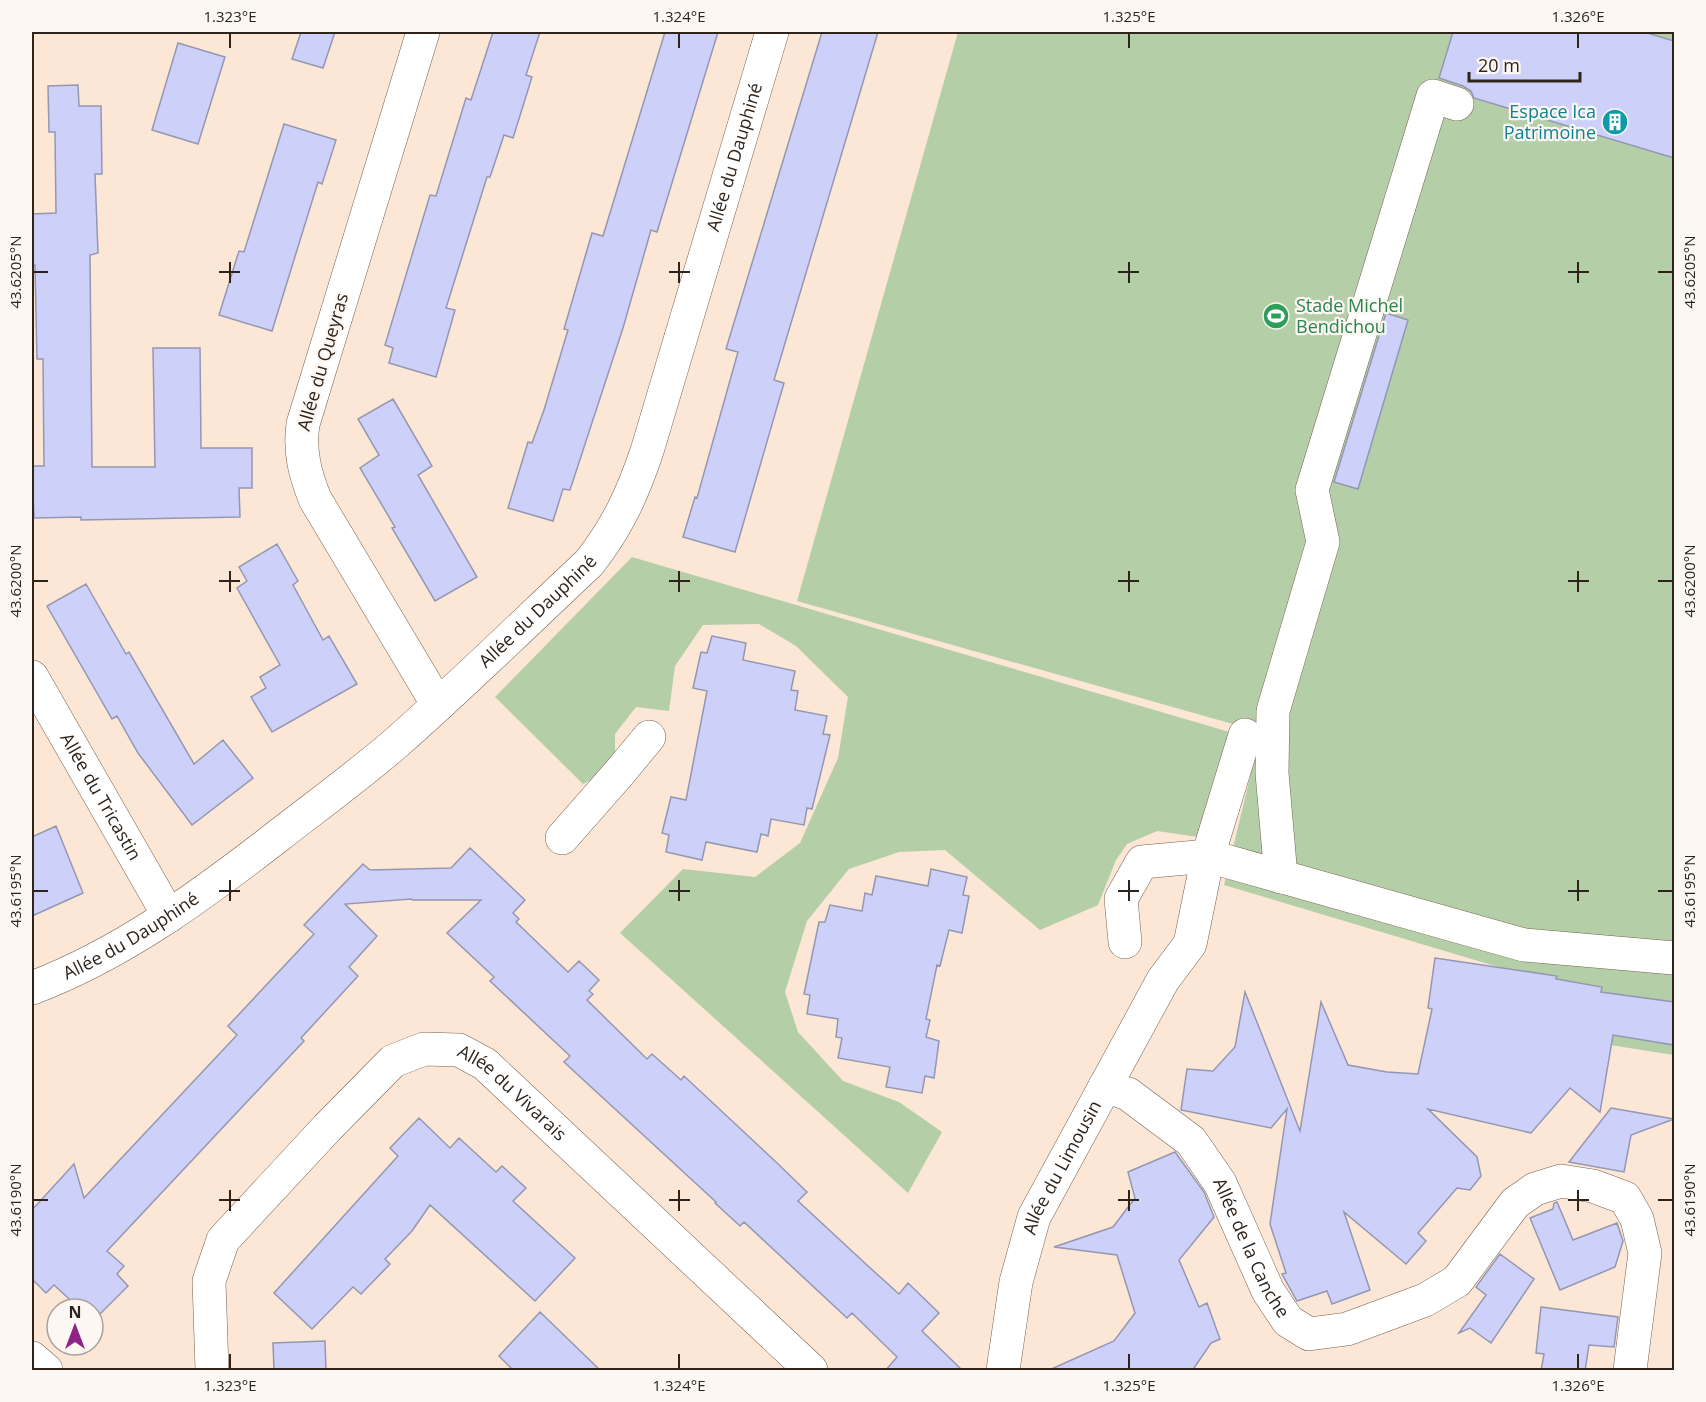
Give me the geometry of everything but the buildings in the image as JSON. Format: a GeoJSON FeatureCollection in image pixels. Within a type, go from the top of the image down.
{"type":"FeatureCollection","features":[{"type":"Feature","properties":{"kind":"street","name":"Allée du Queyras"},"geometry":{"type":"LineString","coordinates":[[423,32],[303,424],[301,440],[304,468],[315,499],[438,705]]}},
{"type":"Feature","properties":{"kind":"street","name":"Allée du Dauphiné"},"geometry":{"type":"LineString","coordinates":[[32,988],[95,960],[209,890],[394,744],[589,563],[604,544],[624,512],[647,452],[772,32]]}},
{"type":"Feature","properties":{"kind":"street"},"geometry":{"type":"LineString","coordinates":[[1281,877],[1272,773],[1273,711],[1323,542],[1312,490],[1433,96],[1457,104]]}},
{"type":"Feature","properties":{"kind":"street","name":"Allée du Tricastin"},"geometry":{"type":"LineString","coordinates":[[32,677],[169,916]]}},
{"type":"Feature","properties":{"kind":"street","name":"Allée du Limousin"},"geometry":{"type":"LineString","coordinates":[[1003,1371],[1016,1282],[1034,1218],[1163,980],[1190,944],[1208,856],[1245,735]]}},
{"type":"Feature","properties":{"kind":"street"},"geometry":{"type":"LineString","coordinates":[[561,838],[649,737]]}},
{"type":"Feature","properties":{"kind":"street"},"geometry":{"type":"LineString","coordinates":[[1125,942],[1121,899],[1142,862],[1208,856],[1524,945],[1674,958]]}},
{"type":"Feature","properties":{"kind":"street","name":"Allée du Vivarais"},"geometry":{"type":"LineString","coordinates":[[212,1371],[209,1281],[223,1240],[393,1061],[423,1049],[459,1050],[485,1064],[811,1371]]}},
{"type":"Feature","properties":{"kind":"street","name":"Allée de la Canche"},"geometry":{"type":"LineString","coordinates":[[1106,1086],[1128,1094],[1191,1141],[1220,1184],[1268,1290],[1288,1321],[1309,1334],[1347,1329],[1425,1300],[1457,1281],[1515,1203],[1535,1189],[1561,1181],[1593,1186],[1625,1198],[1637,1219],[1645,1253],[1630,1371]]}},
{"type":"Feature","properties":{"kind":"street"},"geometry":{"type":"LineString","coordinates":[[32,1358],[46,1371]]}},
{"type":"Feature","properties":{"kind":"green space","name":"Stade Michel Bendichou"},"geometry":{"type":"Polygon","coordinates":[[[958,32],[1674,32],[1674,1055],[1553,1036],[1555,984],[1224,885],[1261,732],[797,601],[958,32]]]}},
{"type":"Feature","properties":{"kind":"green space"},"geometry":{"type":"Polygon","coordinates":[[[632,557],[1233,733],[1205,838],[1157,831],[1127,844],[1116,860],[1098,905],[1040,930],[945,850],[899,852],[849,869],[807,921],[785,992],[798,1032],[843,1081],[899,1102],[942,1132],[908,1193],[620,933],[683,869],[755,877],[800,843],[838,758],[848,697],[796,646],[759,624],[703,625],[675,666],[669,711],[636,707],[615,734],[615,756],[591,780],[583,784],[495,697],[632,557]]]}},
{"type":"Feature","properties":{"kind":"place","name":"Espace Ica Patrimoine"},"geometry":{"type":"Point","coordinates":[1615,122]}},
{"type":"Feature","properties":{"kind":"place","name":"Stade Michel Bendichou"},"geometry":{"type":"Point","coordinates":[1276,316]}}]}
